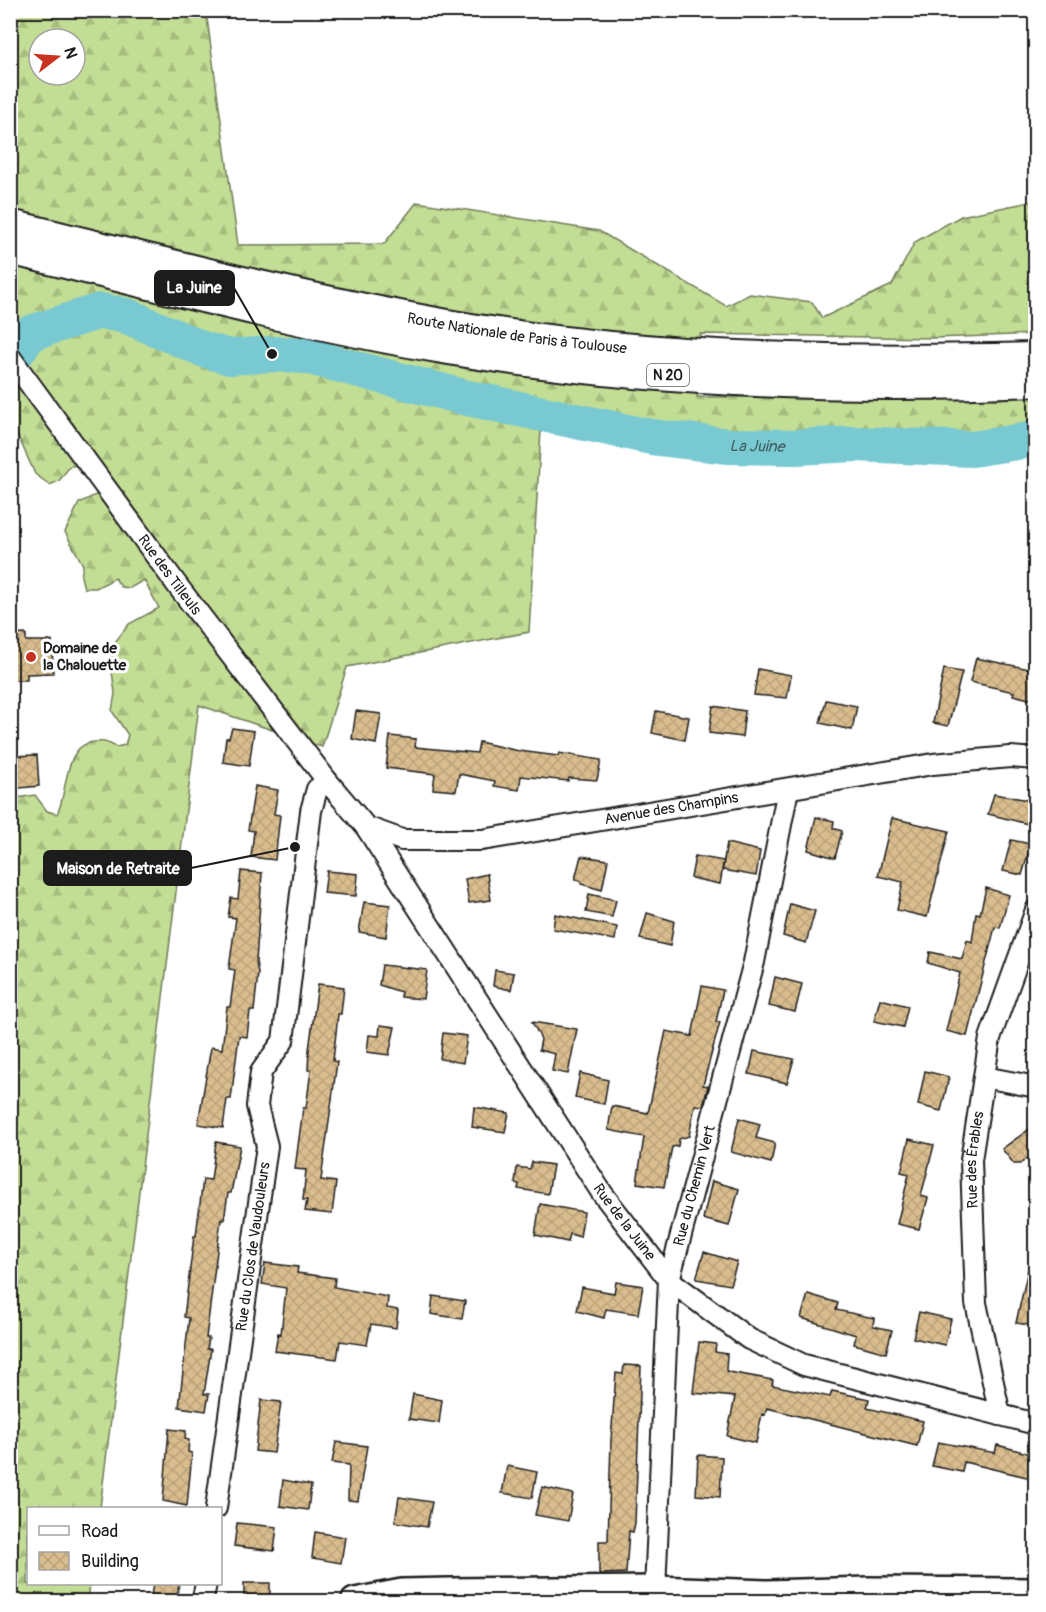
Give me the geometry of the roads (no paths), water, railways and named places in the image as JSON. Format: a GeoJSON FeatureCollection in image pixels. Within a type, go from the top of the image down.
{"type":"FeatureCollection","features":[{"type":"Feature","properties":{"kind":"main road","name":"Route Nationale de Paris à Toulouse"},"geometry":{"type":"LineString","coordinates":[[10,225],[321,300],[454,326],[569,341],[691,355],[921,361],[1035,358]]}},
{"type":"Feature","properties":{"kind":"main road","name":"Route Nationale de Paris à Toulouse"},"geometry":{"type":"LineString","coordinates":[[10,249],[304,322],[444,348],[567,366],[691,377],[925,385],[1035,381]]}},
{"type":"Feature","properties":{"kind":"main road"},"geometry":{"type":"LineString","coordinates":[[355,1602],[402,1593],[655,1590],[767,1594],[868,1591],[1035,1592]]}},
{"type":"Feature","properties":{"kind":"street","name":"Rue des Tilleuls"},"geometry":{"type":"LineString","coordinates":[[14,361],[180,589],[328,782]]}},
{"type":"Feature","properties":{"kind":"street","name":"Avenue des Champins"},"geometry":{"type":"LineString","coordinates":[[328,782],[366,827],[402,840],[482,840],[933,764],[1011,757],[1035,759]]}},
{"type":"Feature","properties":{"kind":"street","name":"Rue du Clos de Vaudouleurs"},"geometry":{"type":"LineString","coordinates":[[216,1507],[267,1146],[257,1106],[261,1072],[283,1041],[311,811],[317,789],[328,782]]}},
{"type":"Feature","properties":{"kind":"street","name":"Rue du Chemin Vert"},"geometry":{"type":"LineString","coordinates":[[655,1590],[669,1280],[754,963],[788,789]]}},
{"type":"Feature","properties":{"kind":"street","name":"Rue de la Juine"},"geometry":{"type":"LineString","coordinates":[[366,827],[602,1193],[669,1280],[749,1339],[804,1365],[1035,1425]]}},
{"type":"Feature","properties":{"kind":"street","name":"Rue des Érables"},"geometry":{"type":"LineString","coordinates":[[1000,1415],[976,1303],[971,1160],[990,1038],[1035,910]]}},
{"type":"Feature","properties":{"kind":"street"},"geometry":{"type":"LineString","coordinates":[[984,1077],[1035,1087]]}},
{"type":"Feature","properties":{"kind":"street"},"geometry":{"type":"LineString","coordinates":[[202,1602],[206,1585]]}},
{"type":"Feature","properties":{"kind":"waterway","name":"La Juine"},"geometry":{"type":"LineString","coordinates":[[10,361],[31,333],[100,311],[127,316],[205,350],[230,357],[272,354],[306,356],[463,397],[651,437],[729,446],[796,447],[856,444],[972,449],[1036,439]]}},
{"type":"Feature","properties":{"kind":"place","name":"La Juine"},"geometry":{"type":"Point","coordinates":[272,354]}},
{"type":"Feature","properties":{"kind":"place","name":"Domaine de la Chalouette"},"geometry":{"type":"Point","coordinates":[31,657]}},
{"type":"Feature","properties":{"kind":"place","name":"Maison de Retraite"},"geometry":{"type":"Point","coordinates":[295,847]}}]}
